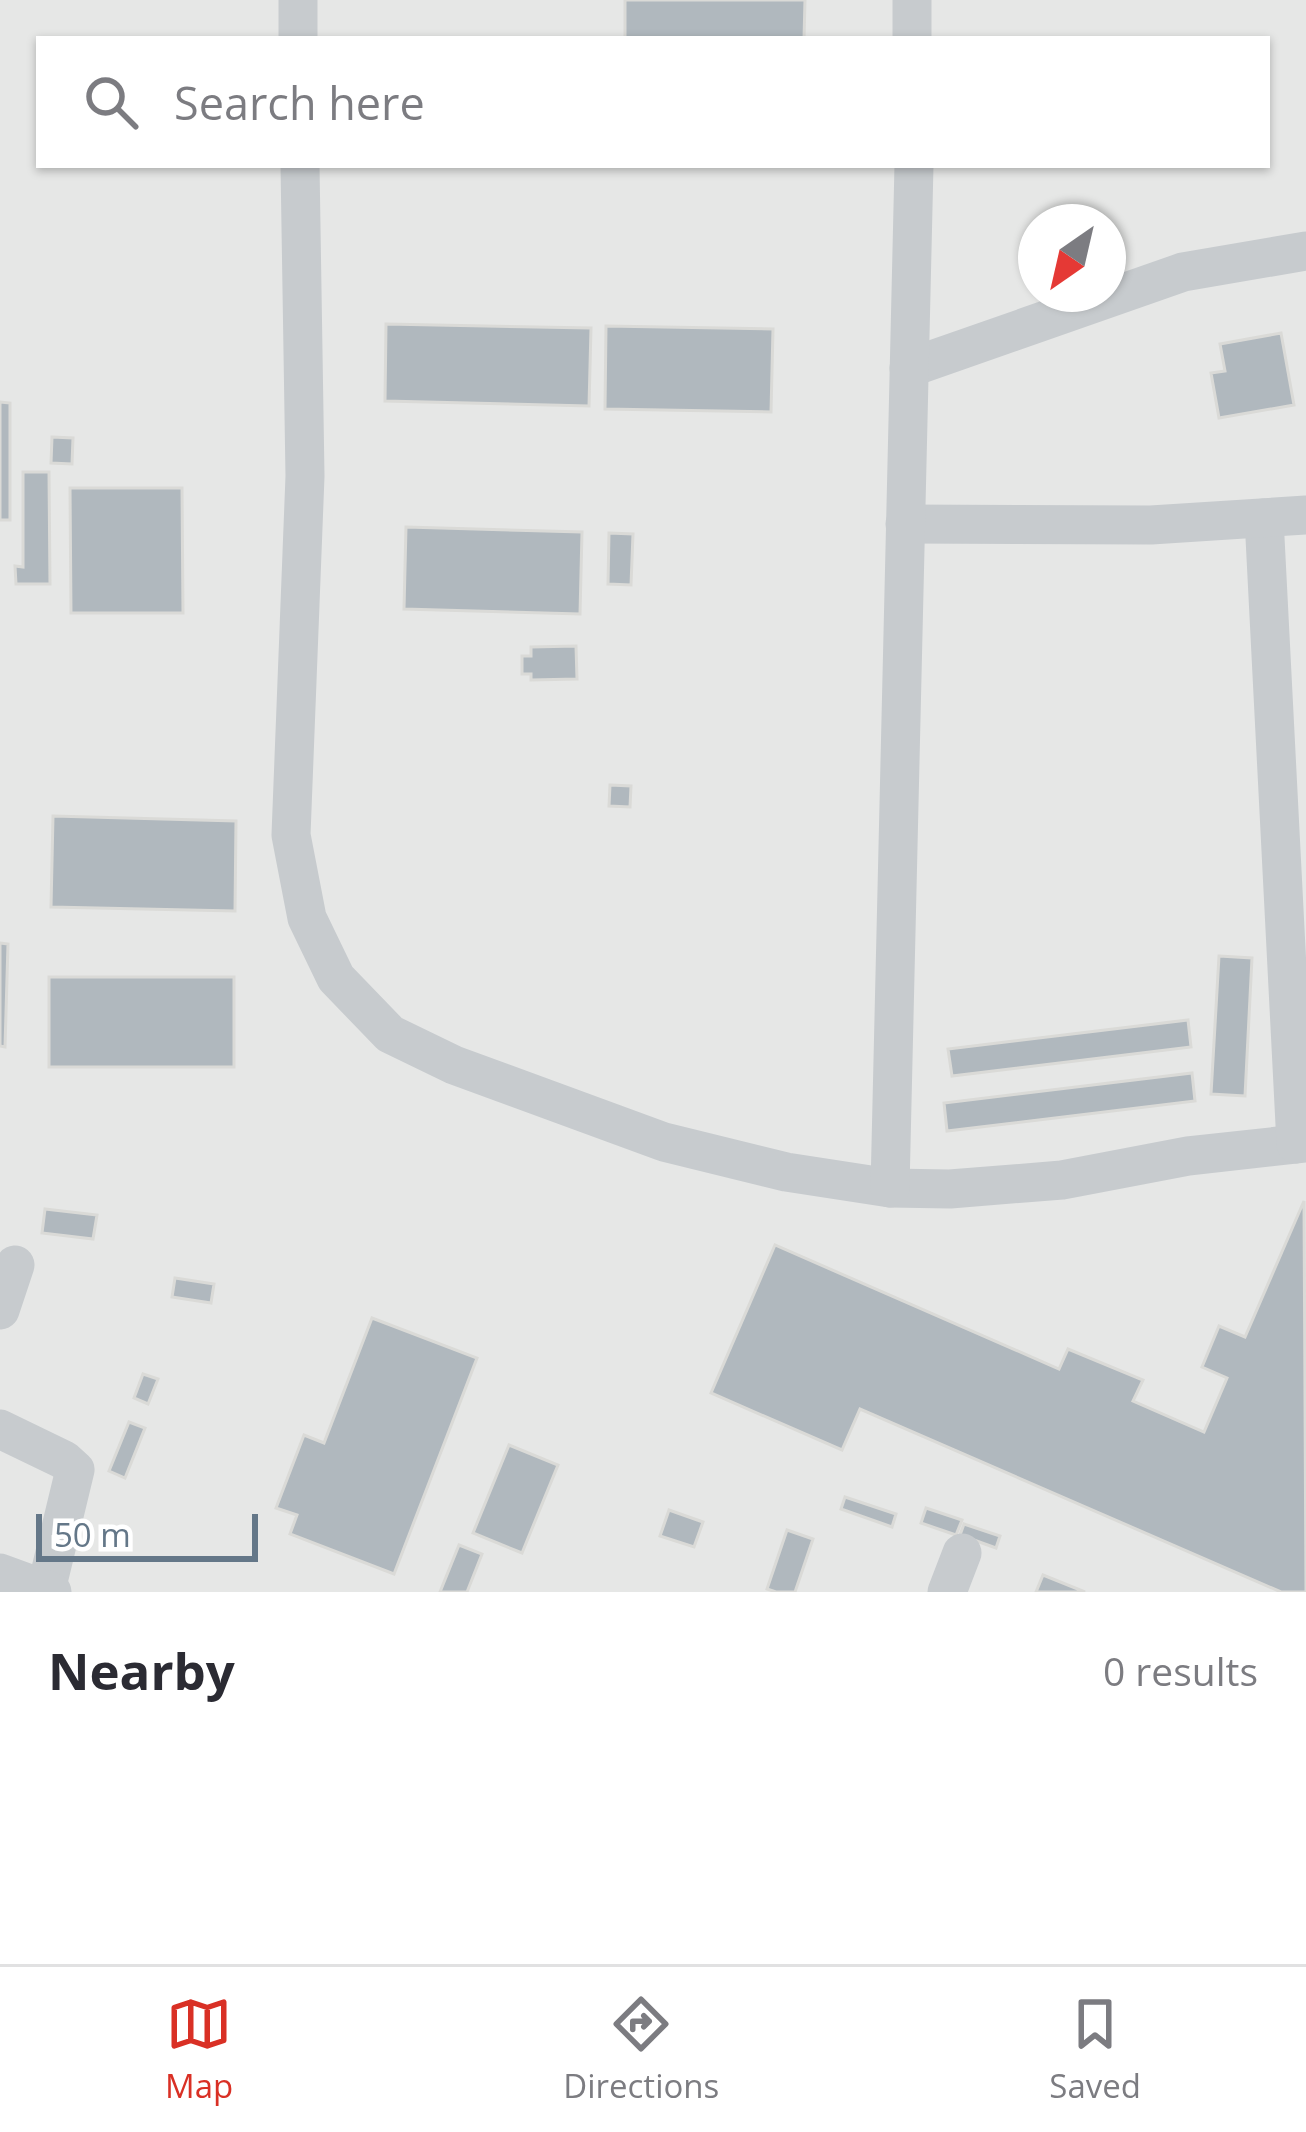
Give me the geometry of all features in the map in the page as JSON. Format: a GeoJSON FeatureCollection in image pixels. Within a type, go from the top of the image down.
{"type":"FeatureCollection","features":[{"type":"Feature","properties":{"kind":"street"},"geometry":{"type":"LineString","coordinates":[[298,0],[298,36]]}},
{"type":"Feature","properties":{"kind":"street"},"geometry":{"type":"LineString","coordinates":[[912,0],[912,36]]}},
{"type":"Feature","properties":{"kind":"street"},"geometry":{"type":"LineString","coordinates":[[300,168],[304,476],[291,835],[307,918],[336,978],[390,1034],[454,1065],[664,1142],[786,1172],[890,1188],[950,1190],[1062,1180],[1188,1156],[1301,1143],[1264,518]]}},
{"type":"Feature","properties":{"kind":"street"},"geometry":{"type":"LineString","coordinates":[[890,1188],[914,168]]}},
{"type":"Feature","properties":{"kind":"street"},"geometry":{"type":"LineString","coordinates":[[909,368],[1183,272],[1306,251]]}},
{"type":"Feature","properties":{"kind":"street"},"geometry":{"type":"LineString","coordinates":[[905,524],[1151,525],[1306,515]]}},
{"type":"Feature","properties":{"kind":"street"},"geometry":{"type":"LineString","coordinates":[[0,1310],[15,1265]]}},
{"type":"Feature","properties":{"kind":"street"},"geometry":{"type":"LineString","coordinates":[[0,1430],[76,1470],[49,1591],[0,1573]]}},
{"type":"Feature","properties":{"kind":"street"},"geometry":{"type":"LineString","coordinates":[[947,1592],[962,1553]]}},
{"type":"Feature","properties":{"kind":"shaded area"},"geometry":{"type":"Polygon","coordinates":[[[0,0],[1306,0],[1306,1592],[0,1592],[0,0]]]}},
{"type":"Feature","properties":{"kind":"building"},"geometry":{"type":"Polygon","coordinates":[[[625,0],[805,0],[804,36],[625,36],[625,0]]]}},
{"type":"Feature","properties":{"kind":"building"},"geometry":{"type":"Polygon","coordinates":[[[386,324],[591,328],[589,406],[385,401],[386,324]]]}},
{"type":"Feature","properties":{"kind":"building"},"geometry":{"type":"Polygon","coordinates":[[[606,326],[773,329],[771,412],[605,409],[606,326]]]}},
{"type":"Feature","properties":{"kind":"building"},"geometry":{"type":"Polygon","coordinates":[[[1281,333],[1294,405],[1219,418],[1211,373],[1225,371],[1220,344],[1281,333]]]}},
{"type":"Feature","properties":{"kind":"building"},"geometry":{"type":"Polygon","coordinates":[[[0,402],[10,403],[10,520],[0,520],[0,402]]]}},
{"type":"Feature","properties":{"kind":"building"},"geometry":{"type":"Polygon","coordinates":[[[52,437],[73,438],[72,464],[51,463],[52,437]]]}},
{"type":"Feature","properties":{"kind":"building"},"geometry":{"type":"Polygon","coordinates":[[[23,472],[49,472],[50,584],[16,584],[15,566],[23,567],[23,472]]]}},
{"type":"Feature","properties":{"kind":"building"},"geometry":{"type":"Polygon","coordinates":[[[70,488],[182,488],[183,613],[71,613],[70,488]]]}},
{"type":"Feature","properties":{"kind":"building"},"geometry":{"type":"Polygon","coordinates":[[[406,527],[582,532],[580,614],[404,609],[406,527]]]}},
{"type":"Feature","properties":{"kind":"building"},"geometry":{"type":"Polygon","coordinates":[[[609,533],[633,534],[631,585],[608,584],[609,533]]]}},
{"type":"Feature","properties":{"kind":"building"},"geometry":{"type":"Polygon","coordinates":[[[576,646],[577,679],[531,680],[531,674],[522,674],[522,656],[531,656],[531,647],[576,646]]]}},
{"type":"Feature","properties":{"kind":"building"},"geometry":{"type":"Polygon","coordinates":[[[610,785],[631,786],[630,807],[609,806],[610,785]]]}},
{"type":"Feature","properties":{"kind":"building"},"geometry":{"type":"Polygon","coordinates":[[[53,816],[236,821],[235,911],[51,907],[53,816]]]}},
{"type":"Feature","properties":{"kind":"building"},"geometry":{"type":"Polygon","coordinates":[[[0,943],[8,944],[5,1047],[0,1046],[0,943]]]}},
{"type":"Feature","properties":{"kind":"building"},"geometry":{"type":"Polygon","coordinates":[[[1219,956],[1252,958],[1245,1096],[1211,1094],[1219,956]]]}},
{"type":"Feature","properties":{"kind":"building"},"geometry":{"type":"Polygon","coordinates":[[[49,977],[234,977],[234,1067],[49,1067],[49,977]]]}},
{"type":"Feature","properties":{"kind":"building"},"geometry":{"type":"Polygon","coordinates":[[[1188,1020],[1191,1047],[952,1076],[948,1049],[1188,1020]]]}},
{"type":"Feature","properties":{"kind":"building"},"geometry":{"type":"Polygon","coordinates":[[[1192,1073],[1195,1101],[947,1131],[944,1103],[1192,1073]]]}},
{"type":"Feature","properties":{"kind":"building"},"geometry":{"type":"Polygon","coordinates":[[[1304,1201],[1306,1592],[1281,1592],[860,1409],[842,1450],[711,1393],[775,1245],[1059,1369],[1068,1349],[1143,1380],[1133,1401],[1204,1432],[1227,1378],[1202,1367],[1219,1326],[1245,1337],[1304,1201]]]}},
{"type":"Feature","properties":{"kind":"building"},"geometry":{"type":"Polygon","coordinates":[[[45,1209],[97,1215],[93,1239],[42,1233],[45,1209]]]}},
{"type":"Feature","properties":{"kind":"building"},"geometry":{"type":"Polygon","coordinates":[[[175,1278],[214,1284],[211,1303],[172,1297],[175,1278]]]}},
{"type":"Feature","properties":{"kind":"building"},"geometry":{"type":"Polygon","coordinates":[[[372,1318],[477,1358],[394,1574],[290,1534],[297,1515],[276,1508],[304,1435],[324,1443],[372,1318]]]}},
{"type":"Feature","properties":{"kind":"building"},"geometry":{"type":"Polygon","coordinates":[[[143,1374],[158,1379],[148,1404],[134,1398],[143,1374]]]}},
{"type":"Feature","properties":{"kind":"building"},"geometry":{"type":"Polygon","coordinates":[[[129,1422],[145,1428],[125,1478],[109,1471],[129,1422]]]}},
{"type":"Feature","properties":{"kind":"building"},"geometry":{"type":"Polygon","coordinates":[[[509,1445],[558,1465],[522,1553],[473,1533],[509,1445]]]}},
{"type":"Feature","properties":{"kind":"building"},"geometry":{"type":"Polygon","coordinates":[[[845,1497],[896,1514],[892,1527],[841,1509],[845,1497]]]}},
{"type":"Feature","properties":{"kind":"building"},"geometry":{"type":"Polygon","coordinates":[[[926,1508],[962,1520],[956,1535],[921,1523],[926,1508]]]}},
{"type":"Feature","properties":{"kind":"building"},"geometry":{"type":"Polygon","coordinates":[[[669,1510],[703,1522],[694,1547],[660,1536],[669,1510]]]}},
{"type":"Feature","properties":{"kind":"building"},"geometry":{"type":"Polygon","coordinates":[[[964,1524],[1000,1536],[996,1548],[960,1535],[964,1524]]]}},
{"type":"Feature","properties":{"kind":"building"},"geometry":{"type":"Polygon","coordinates":[[[787,1530],[813,1539],[795,1592],[776,1592],[767,1589],[787,1530]]]}},
{"type":"Feature","properties":{"kind":"building"},"geometry":{"type":"Polygon","coordinates":[[[459,1545],[482,1554],[467,1592],[440,1592],[459,1545]]]}},
{"type":"Feature","properties":{"kind":"building"},"geometry":{"type":"Polygon","coordinates":[[[1043,1575],[1085,1592],[1036,1592],[1043,1575]]]}}]}
